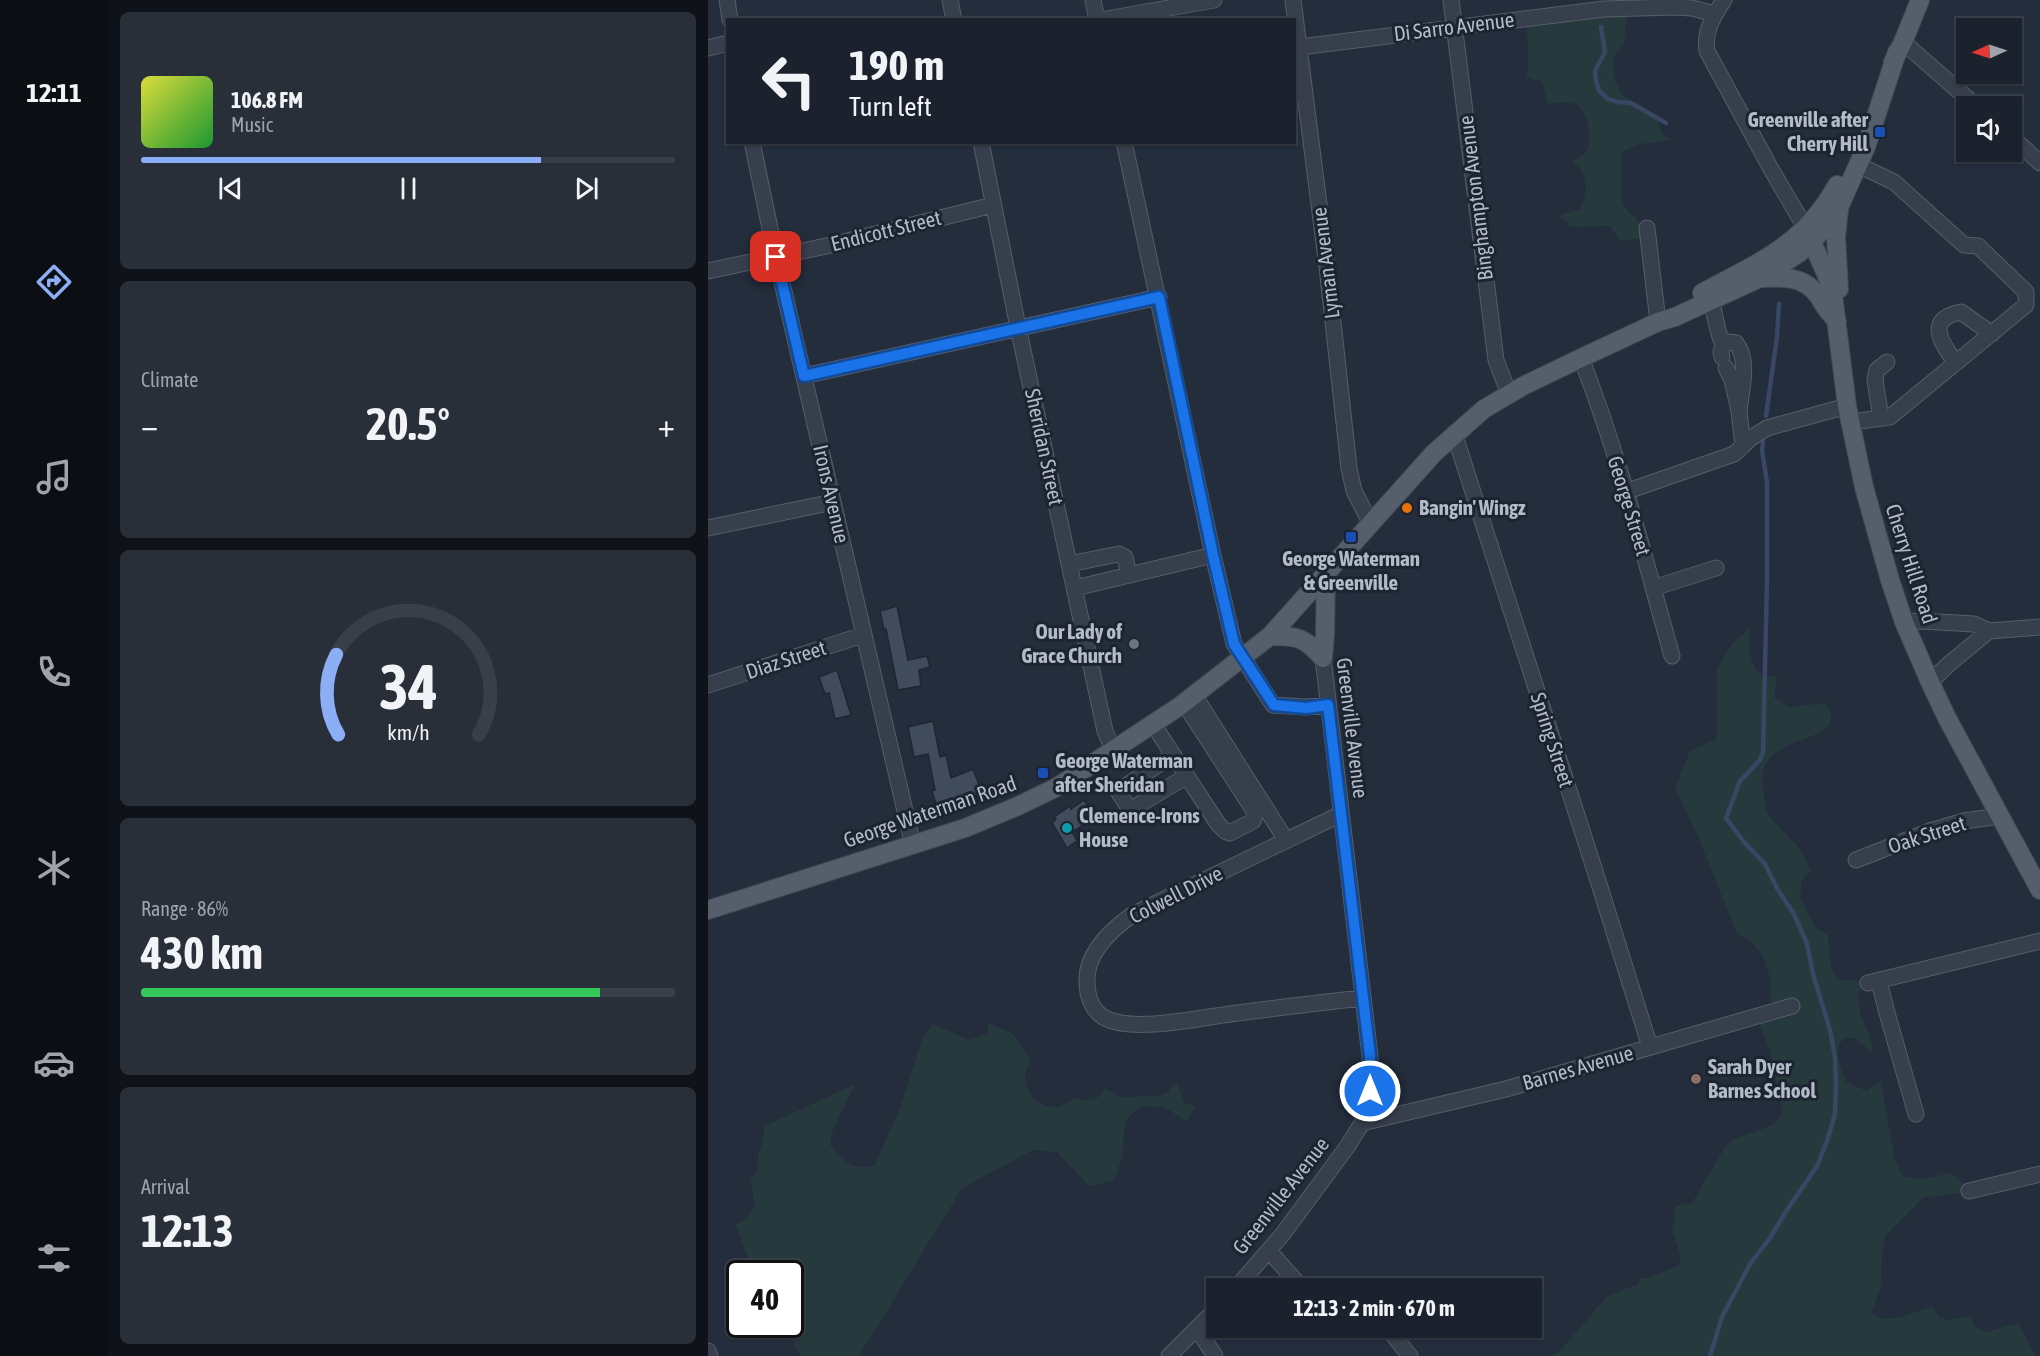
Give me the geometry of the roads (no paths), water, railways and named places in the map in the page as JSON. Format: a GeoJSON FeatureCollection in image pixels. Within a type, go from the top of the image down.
{"type":"FeatureCollection","features":[{"type":"Feature","properties":{"kind":"main road"},"geometry":{"type":"LineString","coordinates":[[1710,295],[1760,278],[1799,253],[1842,177],[1920,0]]}},
{"type":"Feature","properties":{"kind":"main road"},"geometry":{"type":"LineString","coordinates":[[1291,612],[1434,453],[1454,433],[1484,409],[1581,358],[1658,322],[1665,321],[1809,236],[1830,221],[1866,147],[1900,47]]}},
{"type":"Feature","properties":{"kind":"main road"},"geometry":{"type":"LineString","coordinates":[[1841,202],[1836,237],[1845,349],[1843,372]]}},
{"type":"Feature","properties":{"kind":"main road","name":"Cherry Hill Road"},"geometry":{"type":"LineString","coordinates":[[1809,236],[1832,287],[1849,414],[1864,487],[1890,580],[1930,682],[2040,891]]}},
{"type":"Feature","properties":{"kind":"main road"},"geometry":{"type":"LineString","coordinates":[[1760,278],[1783,277],[1804,283],[1812,288],[1837,321]]}},
{"type":"Feature","properties":{"kind":"main road"},"geometry":{"type":"LineString","coordinates":[[1323,658],[1326,575]]}},
{"type":"Feature","properties":{"kind":"main road","name":"George Waterman Road"},"geometry":{"type":"LineString","coordinates":[[708,910],[965,828],[1024,804],[1057,787],[1189,699],[1270,636],[1291,612]]}},
{"type":"Feature","properties":{"kind":"main road","name":"Greenville Avenue"},"geometry":{"type":"LineString","coordinates":[[1291,612],[1315,640]]}},
{"type":"Feature","properties":{"kind":"main road"},"geometry":{"type":"LineString","coordinates":[[1270,636],[1299,638],[1323,658]]}},
{"type":"Feature","properties":{"kind":"street"},"geometry":{"type":"LineString","coordinates":[[727,0],[730,18]]}},
{"type":"Feature","properties":{"kind":"street"},"geometry":{"type":"LineString","coordinates":[[950,0],[954,18]]}},
{"type":"Feature","properties":{"kind":"street"},"geometry":{"type":"LineString","coordinates":[[1093,0],[1098,18]]}},
{"type":"Feature","properties":{"kind":"street"},"geometry":{"type":"LineString","coordinates":[[1110,18],[1214,0]]}},
{"type":"Feature","properties":{"kind":"street","name":"Lyman Avenue"},"geometry":{"type":"LineString","coordinates":[[1293,0],[1296,18]]}},
{"type":"Feature","properties":{"kind":"street","name":"Binghampton Avenue"},"geometry":{"type":"LineString","coordinates":[[1451,0],[1496,360],[1509,394]]}},
{"type":"Feature","properties":{"kind":"street"},"geometry":{"type":"LineString","coordinates":[[1724,0],[1707,33],[1707,51],[1809,236]]}},
{"type":"Feature","properties":{"kind":"street","name":"Di Sarro Avenue"},"geometry":{"type":"LineString","coordinates":[[1300,47],[1604,9],[1674,7],[1692,8],[1715,14]]}},
{"type":"Feature","properties":{"kind":"street","name":"Lyman Avenue"},"geometry":{"type":"LineString","coordinates":[[1296,20],[1349,468],[1354,491],[1370,522]]}},
{"type":"Feature","properties":{"kind":"street"},"geometry":{"type":"LineString","coordinates":[[708,48],[726,44]]}},
{"type":"Feature","properties":{"kind":"street"},"geometry":{"type":"LineString","coordinates":[[1900,47],[1964,96]]}},
{"type":"Feature","properties":{"kind":"street","name":"Irons Avenue"},"geometry":{"type":"LineString","coordinates":[[752,144],[776,257],[913,845]]}},
{"type":"Feature","properties":{"kind":"street","name":"Sheridan Street"},"geometry":{"type":"LineString","coordinates":[[981,144],[1018,327],[1105,731],[1113,750]]}},
{"type":"Feature","properties":{"kind":"street"},"geometry":{"type":"LineString","coordinates":[[1124,144],[1234,644],[1274,705],[1306,708],[1328,705]]}},
{"type":"Feature","properties":{"kind":"street"},"geometry":{"type":"LineString","coordinates":[[2022,146],[2040,163]]}},
{"type":"Feature","properties":{"kind":"street"},"geometry":{"type":"LineString","coordinates":[[1625,492],[1734,454],[1750,438],[1767,428],[1849,414],[1890,417],[2026,305],[2026,292],[1978,246],[1964,245],[1894,182],[1858,165]]}},
{"type":"Feature","properties":{"kind":"street","name":"Endicott Street"},"geometry":{"type":"LineString","coordinates":[[708,271],[993,205]]}},
{"type":"Feature","properties":{"kind":"street"},"geometry":{"type":"LineString","coordinates":[[1647,228],[1658,322]]}},
{"type":"Feature","properties":{"kind":"street"},"geometry":{"type":"LineString","coordinates":[[1710,295],[1739,411],[1743,446]]}},
{"type":"Feature","properties":{"kind":"street"},"geometry":{"type":"LineString","coordinates":[[804,376],[1159,297]]}},
{"type":"Feature","properties":{"kind":"street"},"geometry":{"type":"LineString","coordinates":[[1956,363],[1942,344],[1939,331],[1943,319],[1950,314],[1961,312],[1992,334]]}},
{"type":"Feature","properties":{"kind":"street"},"geometry":{"type":"LineString","coordinates":[[1724,356],[1729,342],[1736,343],[1740,348],[1743,368],[1739,411]]}},
{"type":"Feature","properties":{"kind":"street","name":"George Street"},"geometry":{"type":"LineString","coordinates":[[1581,358],[1598,402],[1672,656]]}},
{"type":"Feature","properties":{"kind":"street"},"geometry":{"type":"LineString","coordinates":[[1881,418],[1875,380],[1876,370],[1887,362]]}},
{"type":"Feature","properties":{"kind":"street","name":"Spring Street"},"geometry":{"type":"LineString","coordinates":[[1454,433],[1650,1047]]}},
{"type":"Feature","properties":{"kind":"street"},"geometry":{"type":"LineString","coordinates":[[708,528],[833,502]]}},
{"type":"Feature","properties":{"kind":"street"},"geometry":{"type":"LineString","coordinates":[[1069,564],[1119,554],[1125,557],[1129,575]]}},
{"type":"Feature","properties":{"kind":"street"},"geometry":{"type":"LineString","coordinates":[[1075,588],[1213,555]]}},
{"type":"Feature","properties":{"kind":"street"},"geometry":{"type":"LineString","coordinates":[[1653,588],[1716,568]]}},
{"type":"Feature","properties":{"kind":"street"},"geometry":{"type":"LineString","coordinates":[[1905,622],[1974,624],[1989,631],[2040,627]]}},
{"type":"Feature","properties":{"kind":"street"},"geometry":{"type":"LineString","coordinates":[[1930,682],[1989,631]]}},
{"type":"Feature","properties":{"kind":"street","name":"Diaz Street"},"geometry":{"type":"LineString","coordinates":[[708,685],[863,635]]}},
{"type":"Feature","properties":{"kind":"street","name":"Greenville Avenue"},"geometry":{"type":"LineString","coordinates":[[1245,1278],[1269,1251],[1347,1147],[1362,1123],[1370,1091],[1370,1056],[1323,658],[1315,640]]}},
{"type":"Feature","properties":{"kind":"street"},"geometry":{"type":"LineString","coordinates":[[1153,724],[1218,824],[1225,831],[1230,833],[1253,820],[1255,815],[1252,808],[1189,699]]}},
{"type":"Feature","properties":{"kind":"street"},"geometry":{"type":"LineString","coordinates":[[1189,699],[1286,840]]}},
{"type":"Feature","properties":{"kind":"street"},"geometry":{"type":"LineString","coordinates":[[1173,754],[1118,791],[1130,810],[1187,776]]}},
{"type":"Feature","properties":{"kind":"street","name":"Colwell Drive"},"geometry":{"type":"LineString","coordinates":[[1341,814],[1132,915],[1100,944],[1088,970],[1089,998],[1092,1005],[1105,1018],[1135,1024],[1206,1018],[1362,998]]}},
{"type":"Feature","properties":{"kind":"street","name":"Oak Street"},"geometry":{"type":"LineString","coordinates":[[1856,860],[1930,831],[1964,821],[2000,816]]}},
{"type":"Feature","properties":{"kind":"street"},"geometry":{"type":"LineString","coordinates":[[1916,1114],[1887,1014],[1874,982],[2040,941]]}},
{"type":"Feature","properties":{"kind":"street","name":"Barnes Avenue"},"geometry":{"type":"LineString","coordinates":[[1362,1123],[1506,1089],[1792,1005]]}},
{"type":"Feature","properties":{"kind":"street"},"geometry":{"type":"LineString","coordinates":[[1969,1191],[2040,1174]]}},
{"type":"Feature","properties":{"kind":"street"},"geometry":{"type":"LineString","coordinates":[[1269,1251],[1293,1278]]}},
{"type":"Feature","properties":{"kind":"street"},"geometry":{"type":"LineString","coordinates":[[1169,1356],[1206,1320]]}},
{"type":"Feature","properties":{"kind":"street"},"geometry":{"type":"LineString","coordinates":[[1197,1329],[1215,1356]]}},
{"type":"Feature","properties":{"kind":"street"},"geometry":{"type":"LineString","coordinates":[[1395,1338],[1410,1356]]}},
{"type":"Feature","properties":{"kind":"street"},"geometry":{"type":"LineString","coordinates":[[708,1351],[710,1356]]}},
{"type":"Feature","properties":{"kind":"waterway"},"geometry":{"type":"LineString","coordinates":[[1601,27],[1605,52],[1595,71],[1599,91],[1608,99],[1631,103],[1666,123]]}},
{"type":"Feature","properties":{"kind":"waterway"},"geometry":{"type":"LineString","coordinates":[[1766,416],[1777,337],[1779,304]]}},
{"type":"Feature","properties":{"kind":"waterway"},"geometry":{"type":"LineString","coordinates":[[1710,1356],[1722,1317],[1750,1264],[1770,1238],[1817,1166],[1835,1114],[1835,1057],[1807,944],[1794,914],[1765,864],[1726,818],[1740,781],[1760,760],[1763,753],[1767,580],[1767,483],[1763,442]]}},
{"type":"Feature","properties":{"kind":"place","name":"Greenville after Cherry Hill"},"geometry":{"type":"Point","coordinates":[1880,132]}},
{"type":"Feature","properties":{"kind":"place","name":"Bangin' Wingz"},"geometry":{"type":"Point","coordinates":[1407,508]}},
{"type":"Feature","properties":{"kind":"place","name":"George Waterman & Greenville"},"geometry":{"type":"Point","coordinates":[1351,537]}},
{"type":"Feature","properties":{"kind":"place","name":"Our Lady of Grace Church"},"geometry":{"type":"Point","coordinates":[1134,644]}},
{"type":"Feature","properties":{"kind":"place","name":"George Waterman after Sheridan"},"geometry":{"type":"Point","coordinates":[1043,773]}},
{"type":"Feature","properties":{"kind":"place","name":"Clemence-Irons House"},"geometry":{"type":"Point","coordinates":[1067,828]}},
{"type":"Feature","properties":{"kind":"place","name":"Sarah Dyer Barnes School"},"geometry":{"type":"Point","coordinates":[1696,1079]}}]}
